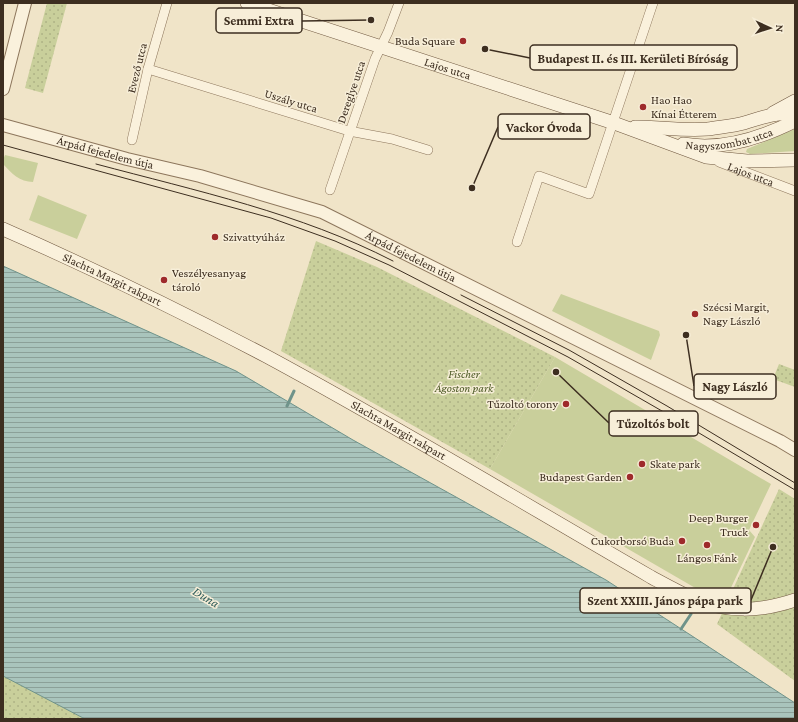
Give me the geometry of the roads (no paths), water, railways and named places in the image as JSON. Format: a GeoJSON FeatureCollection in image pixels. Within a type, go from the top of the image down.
{"type":"FeatureCollection","features":[{"type":"Feature","properties":{"kind":"main road","name":"Lajos utca"},"geometry":{"type":"LineString","coordinates":[[247,3],[619,125],[706,157],[747,161],[795,160]]}},
{"type":"Feature","properties":{"kind":"main road","name":"Nagyszombat utca"},"geometry":{"type":"LineString","coordinates":[[767,116],[795,102]]}},
{"type":"Feature","properties":{"kind":"main road"},"geometry":{"type":"LineString","coordinates":[[767,116],[795,114]]}},
{"type":"Feature","properties":{"kind":"main road","name":"Lajos utca"},"geometry":{"type":"LineString","coordinates":[[619,125],[660,127],[677,130],[707,129],[743,123],[767,116]]}},
{"type":"Feature","properties":{"kind":"main road","name":"Nagyszombat utca"},"geometry":{"type":"LineString","coordinates":[[662,141],[692,146],[728,144],[751,139],[795,121]]}},
{"type":"Feature","properties":{"kind":"main road","name":"Slachta Margit rakpart"},"geometry":{"type":"LineString","coordinates":[[3,229],[190,317],[267,357],[368,413],[651,577],[691,598],[712,605],[739,610],[775,607],[795,600]]}},
{"type":"Feature","properties":{"kind":"street"},"geometry":{"type":"LineString","coordinates":[[3,89],[25,3]]}},
{"type":"Feature","properties":{"kind":"street","name":"Evező utca"},"geometry":{"type":"LineString","coordinates":[[132,140],[148,69],[167,3]]}},
{"type":"Feature","properties":{"kind":"street","name":"Dereglye utca"},"geometry":{"type":"LineString","coordinates":[[330,190],[375,59],[399,3]]}},
{"type":"Feature","properties":{"kind":"street"},"geometry":{"type":"LineString","coordinates":[[517,242],[539,176],[589,194],[619,125],[653,3]]}},
{"type":"Feature","properties":{"kind":"street","name":"Uszály utca"},"geometry":{"type":"LineString","coordinates":[[148,69],[349,131],[392,139],[428,150]]}},
{"type":"Feature","properties":{"kind":"street","name":"Árpád fejedelem útja"},"geometry":{"type":"LineString","coordinates":[[3,125],[127,159],[200,176],[322,212],[518,309],[780,441],[795,450]]}},
{"type":"Feature","properties":{"kind":"street","name":"Lajos utca"},"geometry":{"type":"LineString","coordinates":[[706,157],[795,191]]}},
{"type":"Feature","properties":{"kind":"water","name":"Duna"},"geometry":{"type":"Polygon","coordinates":[[[3,266],[236,371],[353,440],[606,580],[795,703],[795,719],[85,719],[3,676],[3,266]]]}},
{"type":"Feature","properties":{"kind":"waterway"},"geometry":{"type":"LineString","coordinates":[[287,406],[294,391]]}},
{"type":"Feature","properties":{"kind":"waterway"},"geometry":{"type":"LineString","coordinates":[[681,629],[691,614]]}},
{"type":"Feature","properties":{"kind":"tram line"},"geometry":{"type":"LineString","coordinates":[[3,145],[271,218],[335,241],[389,265],[568,357],[795,490]]}},
{"type":"Feature","properties":{"kind":"tram line"},"geometry":{"type":"LineString","coordinates":[[96,164],[210,194],[285,216],[322,229],[393,261]]}},
{"type":"Feature","properties":{"kind":"tram line"},"geometry":{"type":"LineString","coordinates":[[461,295],[569,350],[667,406],[795,483]]}},
{"type":"Feature","properties":{"kind":"place","name":"Semmi Extra"},"geometry":{"type":"Point","coordinates":[371,20]}},
{"type":"Feature","properties":{"kind":"place","name":"Buda Square"},"geometry":{"type":"Point","coordinates":[463,41]}},
{"type":"Feature","properties":{"kind":"place","name":"Budapest II. és III. Kerületi Bíróság"},"geometry":{"type":"Point","coordinates":[485,49]}},
{"type":"Feature","properties":{"kind":"place","name":"Hao Hao Kínai Étterem"},"geometry":{"type":"Point","coordinates":[643,107]}},
{"type":"Feature","properties":{"kind":"place","name":"Vackor Óvoda"},"geometry":{"type":"Point","coordinates":[472,188]}},
{"type":"Feature","properties":{"kind":"place","name":"Szivattyúház"},"geometry":{"type":"Point","coordinates":[215,237]}},
{"type":"Feature","properties":{"kind":"place","name":"Veszélyesanyag tároló"},"geometry":{"type":"Point","coordinates":[164,280]}},
{"type":"Feature","properties":{"kind":"place","name":"Szécsi Margit, Nagy László"},"geometry":{"type":"Point","coordinates":[695,314]}},
{"type":"Feature","properties":{"kind":"place","name":"Nagy László"},"geometry":{"type":"Point","coordinates":[686,335]}},
{"type":"Feature","properties":{"kind":"place","name":"Tűzoltós bolt"},"geometry":{"type":"Point","coordinates":[556,372]}},
{"type":"Feature","properties":{"kind":"place","name":"Tűzoltó torony"},"geometry":{"type":"Point","coordinates":[566,404]}},
{"type":"Feature","properties":{"kind":"place","name":"Skate park"},"geometry":{"type":"Point","coordinates":[642,464]}},
{"type":"Feature","properties":{"kind":"place","name":"Budapest Garden"},"geometry":{"type":"Point","coordinates":[630,477]}},
{"type":"Feature","properties":{"kind":"place","name":"Deep Burger Truck"},"geometry":{"type":"Point","coordinates":[756,525]}},
{"type":"Feature","properties":{"kind":"place","name":"Cukorborsó Buda"},"geometry":{"type":"Point","coordinates":[682,541]}},
{"type":"Feature","properties":{"kind":"place","name":"Lángos Fánk"},"geometry":{"type":"Point","coordinates":[707,545]}},
{"type":"Feature","properties":{"kind":"place","name":"Szent XXIII. János pápa park"},"geometry":{"type":"Point","coordinates":[773,547]}},
{"type":"Feature","properties":{"kind":"park label","name":"Fischer Ágoston park"},"geometry":{"type":"Point","coordinates":[464,381]}}]}
